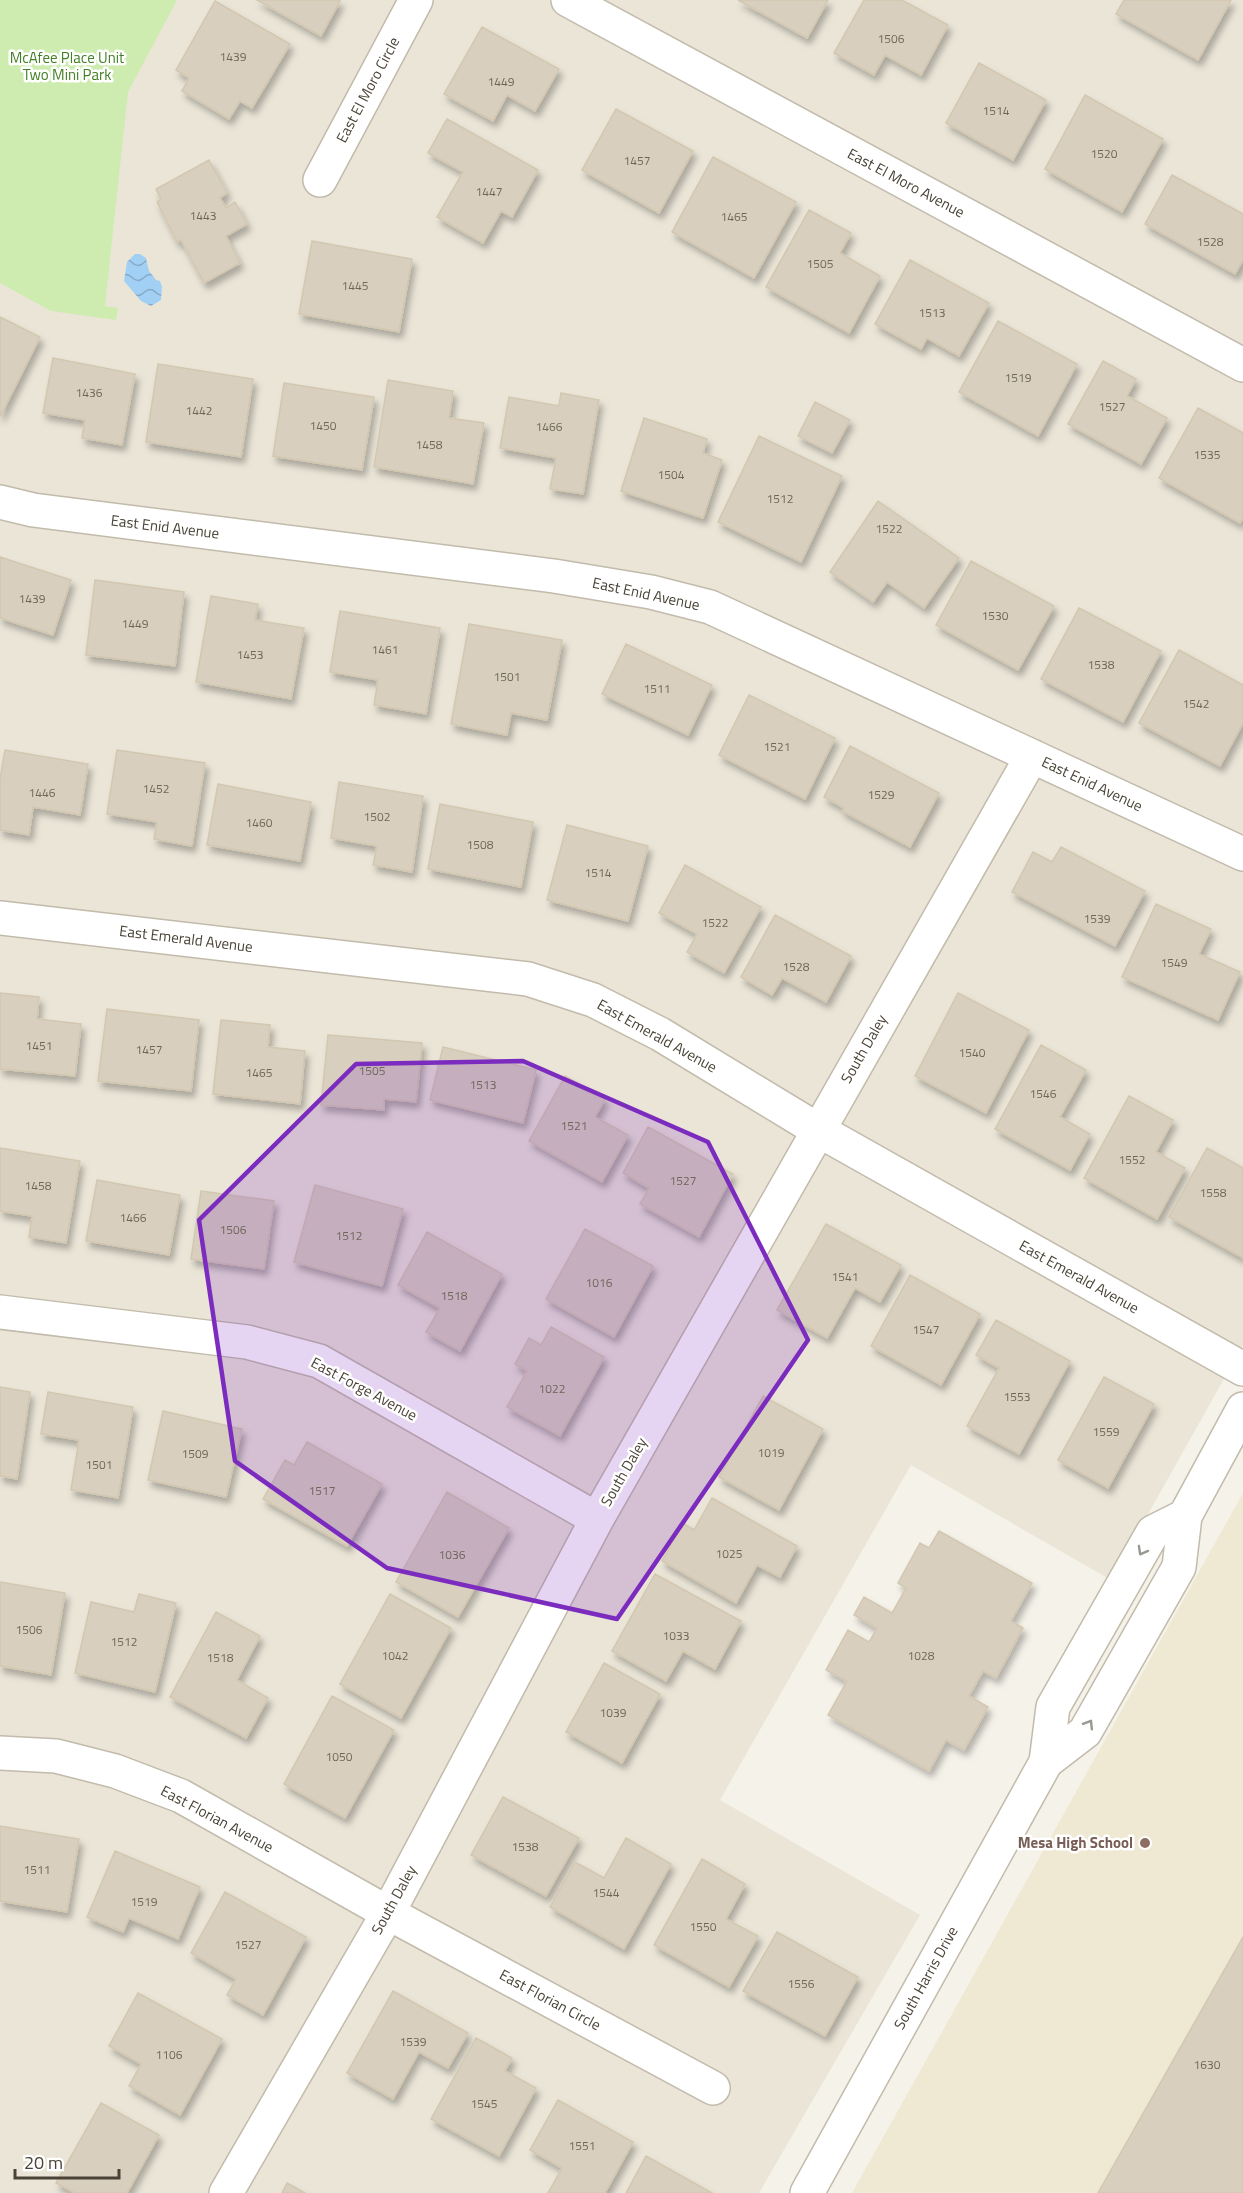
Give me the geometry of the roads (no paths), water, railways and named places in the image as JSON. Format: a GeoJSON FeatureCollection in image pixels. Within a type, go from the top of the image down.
{"type":"FeatureCollection","features":[{"type":"Feature","properties":{"kind":"street","name":"East El Moro Circle"},"geometry":{"type":"LineString","coordinates":[[320,180],[416,0]]}},
{"type":"Feature","properties":{"kind":"street","name":"East El Moro Avenue"},"geometry":{"type":"LineString","coordinates":[[568,0],[1243,365]]}},
{"type":"Feature","properties":{"kind":"street","name":"East Enid Avenue"},"geometry":{"type":"LineString","coordinates":[[0,502],[33,510],[554,576],[651,592],[710,607],[1243,854]]}},
{"type":"Feature","properties":{"kind":"street","name":"South Daley"},"geometry":{"type":"LineString","coordinates":[[226,2193],[388,1913],[597,1519],[1032,756]]}},
{"type":"Feature","properties":{"kind":"street","name":"East Emerald Avenue"},"geometry":{"type":"LineString","coordinates":[[0,918],[528,979],[593,1000],[650,1029],[818,1130],[1243,1369]]}},
{"type":"Feature","properties":{"kind":"street","name":"East Forge Avenue"},"geometry":{"type":"LineString","coordinates":[[0,1312],[247,1342],[319,1361],[597,1519]]}},
{"type":"Feature","properties":{"kind":"street","name":"South Harris Drive"},"geometry":{"type":"LineString","coordinates":[[807,2193],[1046,1762],[1053,1707],[1153,1532],[1185,1516],[1243,1409]]}},
{"type":"Feature","properties":{"kind":"street","name":"East Florian Avenue"},"geometry":{"type":"LineString","coordinates":[[0,1754],[56,1756],[115,1771],[181,1796],[388,1913]]}},
{"type":"Feature","properties":{"kind":"street","name":"East Florian Circle"},"geometry":{"type":"LineString","coordinates":[[388,1913],[713,2088]]}},
{"type":"Feature","properties":{"kind":"water"},"geometry":{"type":"Polygon","coordinates":[[[135,254],[146,258],[149,271],[156,280],[160,281],[162,287],[161,300],[151,306],[141,301],[124,281],[127,262],[135,254]]]}},
{"type":"Feature","properties":{"kind":"place","name":"Mesa High School"},"geometry":{"type":"Point","coordinates":[1145,1843]}},
{"type":"Feature","properties":{"kind":"park label","name":"McAfee Place Unit Two Mini Park"},"geometry":{"type":"Point","coordinates":[67,66]}}]}
